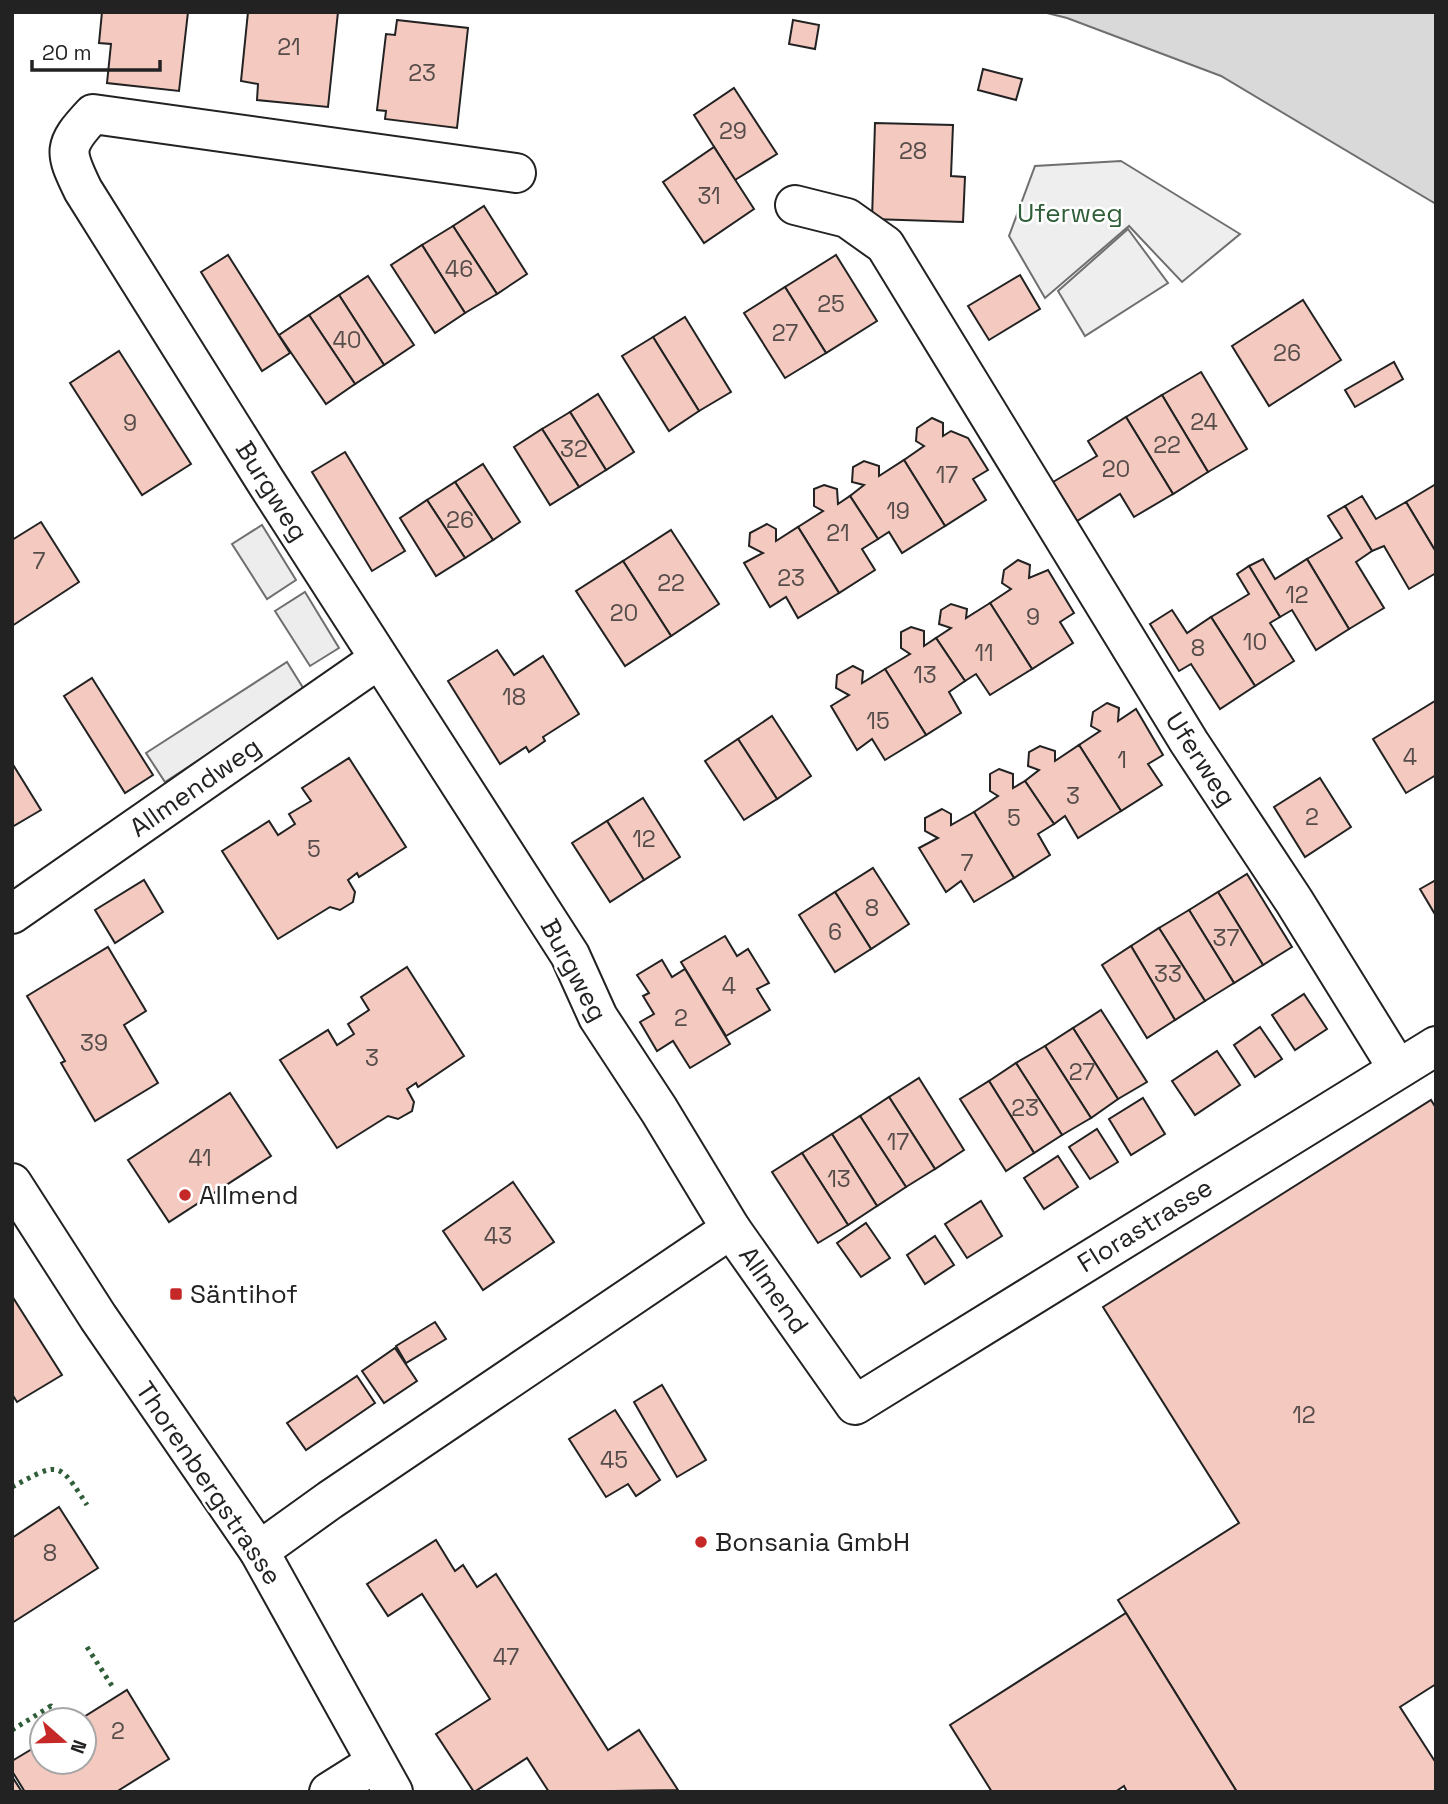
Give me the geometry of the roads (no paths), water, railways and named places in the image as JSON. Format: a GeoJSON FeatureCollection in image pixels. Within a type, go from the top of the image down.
{"type":"FeatureCollection","features":[{"type":"Feature","properties":{"kind":"street","name":"Burgweg"},"geometry":{"type":"LineString","coordinates":[[516,173],[93,114],[72,136],[69,161],[83,190],[379,659],[570,955],[598,1017],[659,1110],[731,1229]]}},
{"type":"Feature","properties":{"kind":"street","name":"Uferweg"},"geometry":{"type":"LineString","coordinates":[[795,205],[848,218],[885,245],[1189,742],[1294,901],[1398,1069]]}},
{"type":"Feature","properties":{"kind":"street","name":"Allmendweg"},"geometry":{"type":"LineString","coordinates":[[12,914],[379,659]]}},
{"type":"Feature","properties":{"kind":"street","name":"Florastrasse"},"geometry":{"type":"LineString","coordinates":[[855,1405],[1436,1046]]}},
{"type":"Feature","properties":{"kind":"street","name":"Thorenbergstrasse"},"geometry":{"type":"LineString","coordinates":[[12,1183],[97,1317],[259,1551],[384,1777]]}},
{"type":"Feature","properties":{"kind":"street","name":"Allmend"},"geometry":{"type":"LineString","coordinates":[[259,1551],[330,1500],[731,1229],[855,1405]]}},
{"type":"Feature","properties":{"kind":"street"},"geometry":{"type":"LineString","coordinates":[[329,1792],[384,1777]]}},
{"type":"Feature","properties":{"kind":"place","name":"Allmend"},"geometry":{"type":"Point","coordinates":[185,1195]}},
{"type":"Feature","properties":{"kind":"place","name":"Säntihof"},"geometry":{"type":"Point","coordinates":[176,1294]}},
{"type":"Feature","properties":{"kind":"place","name":"Bonsania GmbH"},"geometry":{"type":"Point","coordinates":[701,1542]}}]}
